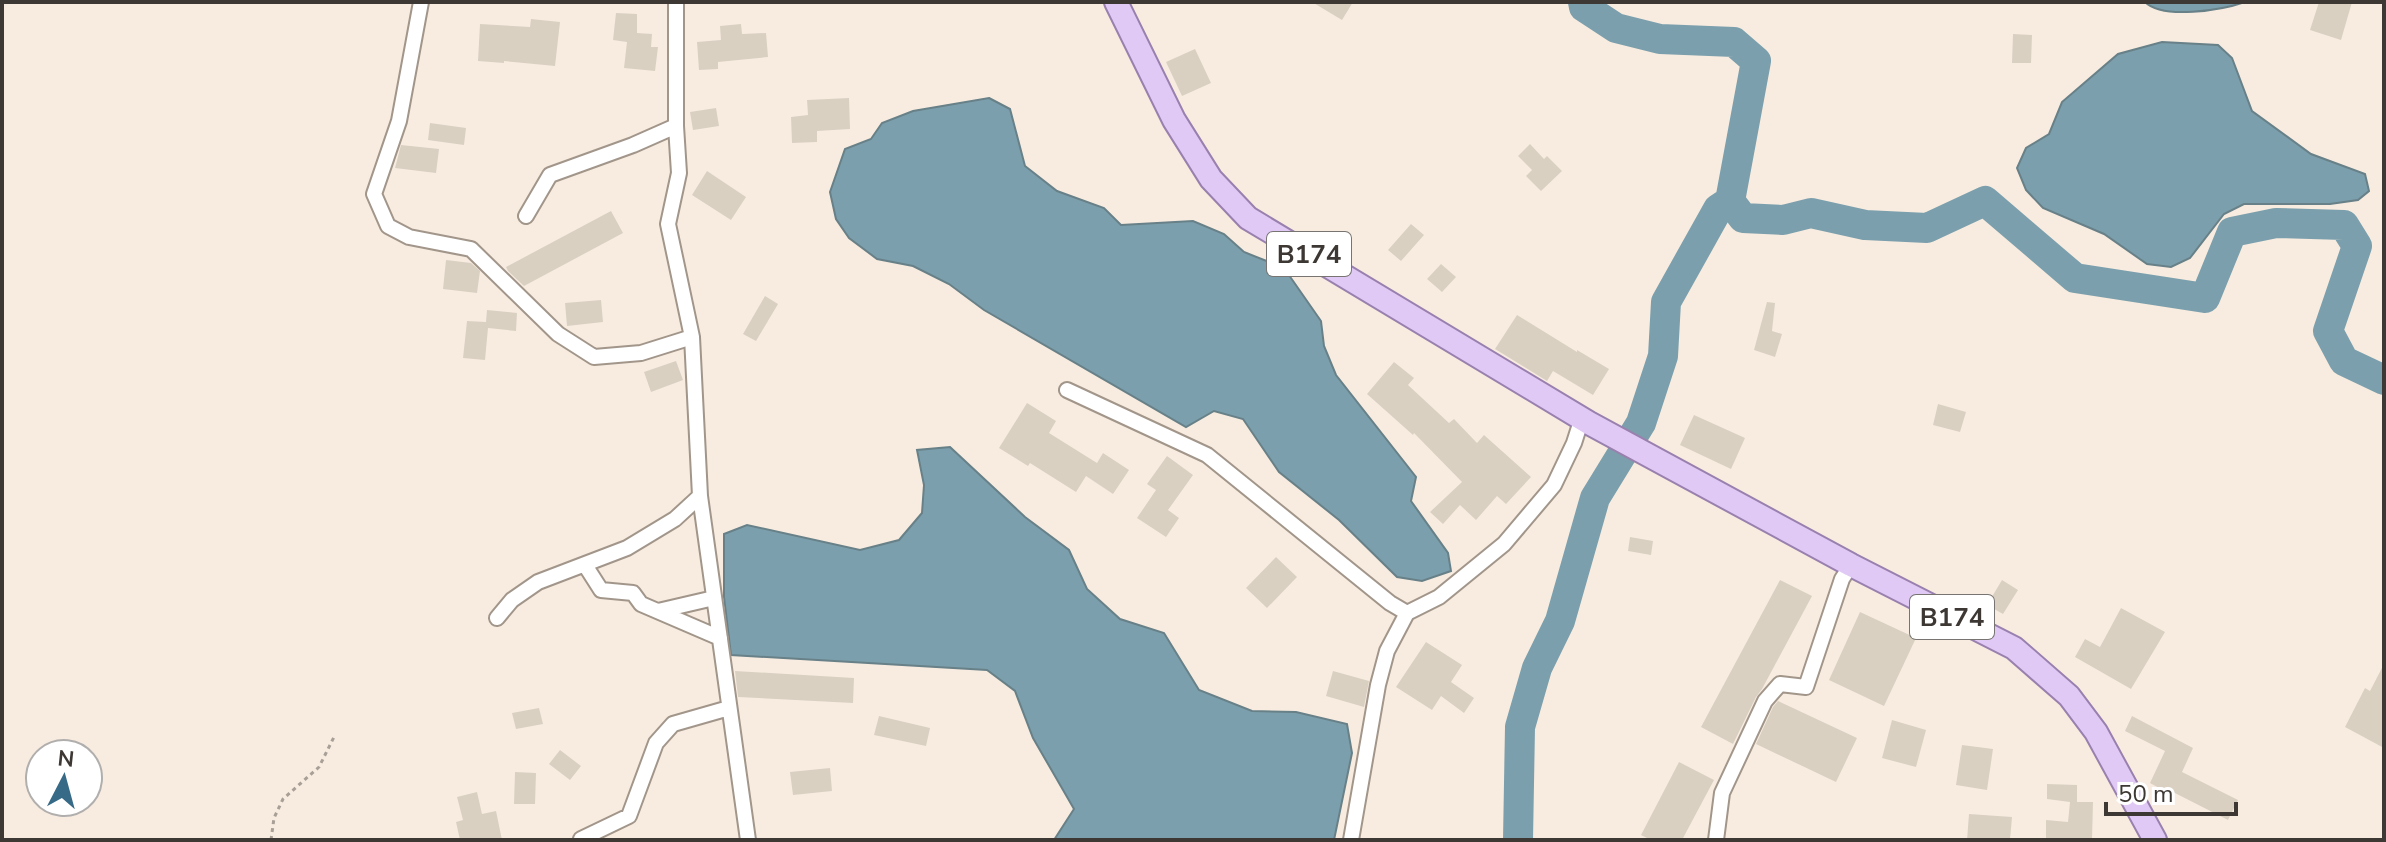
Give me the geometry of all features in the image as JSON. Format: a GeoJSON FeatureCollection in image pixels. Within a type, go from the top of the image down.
{"type":"FeatureCollection","features":[{"type":"Feature","properties":{"kind":"main road","name":"B174"},"geometry":{"type":"LineString","coordinates":[[1116,2],[1174,120],[1211,179],[1248,218],[1586,420],[1851,565],[2014,648],[2069,696],[2096,732],[2155,840]]}},
{"type":"Feature","properties":{"kind":"street"},"geometry":{"type":"LineString","coordinates":[[421,2],[399,121],[374,194],[388,226],[409,237],[471,249],[558,334],[594,357],[641,353],[692,337]]}},
{"type":"Feature","properties":{"kind":"street"},"geometry":{"type":"LineString","coordinates":[[676,2],[679,173],[668,224],[692,337],[700,496],[748,840]]}},
{"type":"Feature","properties":{"kind":"street"},"geometry":{"type":"LineString","coordinates":[[526,216],[550,175],[676,126]]}},
{"type":"Feature","properties":{"kind":"street"},"geometry":{"type":"LineString","coordinates":[[1067,390],[1207,455],[1390,603],[1407,613]]}},
{"type":"Feature","properties":{"kind":"street"},"geometry":{"type":"LineString","coordinates":[[1351,840],[1378,685],[1387,651],[1407,613],[1439,597],[1504,544],[1554,485],[1586,420]]}},
{"type":"Feature","properties":{"kind":"street"},"geometry":{"type":"LineString","coordinates":[[497,618],[512,600],[538,582],[627,548],[675,519],[700,496]]}},
{"type":"Feature","properties":{"kind":"street"},"geometry":{"type":"LineString","coordinates":[[585,565],[601,590],[633,593],[641,604],[720,638]]}},
{"type":"Feature","properties":{"kind":"street"},"geometry":{"type":"LineString","coordinates":[[1716,840],[1722,793],[1765,701],[1780,684],[1806,687],[1842,579],[1851,565]]}},
{"type":"Feature","properties":{"kind":"street"},"geometry":{"type":"LineString","coordinates":[[658,611],[714,598]]}},
{"type":"Feature","properties":{"kind":"street"},"geometry":{"type":"LineString","coordinates":[[581,839],[629,816],[656,743],[673,724],[729,708]]}},
{"type":"Feature","properties":{"kind":"path"},"geometry":{"type":"LineString","coordinates":[[271,840],[274,818],[283,799],[319,767],[334,737]]}},
{"type":"Feature","properties":{"kind":"water"},"geometry":{"type":"Polygon","coordinates":[[[2145,2],[2245,2],[2222,8],[2178,12],[2165,11],[2145,2]]]}},
{"type":"Feature","properties":{"kind":"water"},"geometry":{"type":"Polygon","coordinates":[[[2162,42],[2218,45],[2232,58],[2252,111],[2311,154],[2365,174],[2369,191],[2358,200],[2330,204],[2244,204],[2224,214],[2190,258],[2171,267],[2147,264],[2104,234],[2043,208],[2026,190],[2017,168],[2026,148],[2049,134],[2062,102],[2118,54],[2162,42]]]}},
{"type":"Feature","properties":{"kind":"water"},"geometry":{"type":"Polygon","coordinates":[[[989,98],[1010,109],[1025,166],[1057,191],[1104,208],[1121,225],[1193,221],[1224,234],[1244,252],[1284,268],[1321,321],[1324,346],[1336,375],[1416,477],[1411,501],[1448,553],[1451,571],[1422,581],[1397,577],[1339,520],[1279,472],[1243,419],[1214,411],[1186,427],[984,310],[949,284],[913,266],[877,259],[849,238],[836,219],[830,192],[845,149],[871,139],[882,123],[913,111],[989,98]]]}},
{"type":"Feature","properties":{"kind":"water"},"geometry":{"type":"Polygon","coordinates":[[[950,447],[1025,517],[1069,550],[1087,589],[1120,619],[1164,633],[1199,690],[1252,711],[1296,712],[1347,724],[1352,753],[1334,840],[1054,840],[1074,809],[1033,738],[1015,691],[987,670],[731,655],[724,597],[724,534],[747,525],[860,550],[899,540],[922,513],[924,485],[917,450],[950,447]]]}},
{"type":"Feature","properties":{"kind":"building"},"geometry":{"type":"Polygon","coordinates":[[[1312,2],[1353,2],[1342,20],[1312,2]]]}},
{"type":"Feature","properties":{"kind":"building"},"geometry":{"type":"Polygon","coordinates":[[[2319,2],[2352,2],[2341,40],[2310,30],[2319,2]]]}},
{"type":"Feature","properties":{"kind":"building"},"geometry":{"type":"Polygon","coordinates":[[[616,13],[637,14],[637,33],[652,34],[651,47],[658,47],[655,71],[624,68],[627,42],[613,40],[616,13]]]}},
{"type":"Feature","properties":{"kind":"building"},"geometry":{"type":"Polygon","coordinates":[[[531,19],[560,22],[555,66],[478,61],[480,24],[530,27],[531,19]]]}},
{"type":"Feature","properties":{"kind":"building"},"geometry":{"type":"Polygon","coordinates":[[[741,24],[742,34],[766,33],[768,57],[718,62],[718,69],[699,70],[697,42],[721,40],[720,26],[741,24]]]}},
{"type":"Feature","properties":{"kind":"building"},"geometry":{"type":"Polygon","coordinates":[[[2013,34],[2032,35],[2031,63],[2012,63],[2013,34]]]}},
{"type":"Feature","properties":{"kind":"building"},"geometry":{"type":"Polygon","coordinates":[[[1195,49],[1211,83],[1182,96],[1166,62],[1195,49]]]}},
{"type":"Feature","properties":{"kind":"building"},"geometry":{"type":"Polygon","coordinates":[[[849,98],[850,129],[817,131],[817,142],[792,143],[791,117],[808,115],[807,100],[849,98]]]}},
{"type":"Feature","properties":{"kind":"building"},"geometry":{"type":"Polygon","coordinates":[[[716,108],[719,126],[693,130],[690,112],[716,108]]]}},
{"type":"Feature","properties":{"kind":"building"},"geometry":{"type":"Polygon","coordinates":[[[430,123],[466,128],[464,145],[428,140],[430,123]]]}},
{"type":"Feature","properties":{"kind":"building"},"geometry":{"type":"Polygon","coordinates":[[[1530,144],[1544,159],[1547,156],[1562,171],[1541,191],[1526,176],[1532,170],[1518,156],[1530,144]]]}},
{"type":"Feature","properties":{"kind":"building"},"geometry":{"type":"Polygon","coordinates":[[[401,145],[439,149],[436,173],[395,168],[401,145]]]}},
{"type":"Feature","properties":{"kind":"building"},"geometry":{"type":"Polygon","coordinates":[[[707,171],[746,197],[731,220],[692,195],[707,171]]]}},
{"type":"Feature","properties":{"kind":"building"},"geometry":{"type":"Polygon","coordinates":[[[611,211],[623,233],[524,286],[508,271],[506,267],[611,211]]]}},
{"type":"Feature","properties":{"kind":"building"},"geometry":{"type":"Polygon","coordinates":[[[1411,224],[1424,235],[1401,261],[1388,250],[1411,224]]]}},
{"type":"Feature","properties":{"kind":"building"},"geometry":{"type":"Polygon","coordinates":[[[446,260],[471,263],[480,271],[477,293],[443,289],[446,260]]]}},
{"type":"Feature","properties":{"kind":"building"},"geometry":{"type":"Polygon","coordinates":[[[1441,264],[1456,277],[1442,292],[1427,279],[1441,264]]]}},
{"type":"Feature","properties":{"kind":"building"},"geometry":{"type":"Polygon","coordinates":[[[765,296],[778,304],[756,341],[743,334],[765,296]]]}},
{"type":"Feature","properties":{"kind":"building"},"geometry":{"type":"Polygon","coordinates":[[[601,300],[603,322],[567,326],[565,303],[601,300]]]}},
{"type":"Feature","properties":{"kind":"building"},"geometry":{"type":"Polygon","coordinates":[[[1767,302],[1775,303],[1772,331],[1782,334],[1775,357],[1754,350],[1767,302]]]}},
{"type":"Feature","properties":{"kind":"building"},"geometry":{"type":"Polygon","coordinates":[[[487,310],[517,313],[516,331],[488,328],[485,360],[463,358],[467,321],[486,322],[487,310]]]}},
{"type":"Feature","properties":{"kind":"building"},"geometry":{"type":"Polygon","coordinates":[[[1517,315],[1609,369],[1593,395],[1553,371],[1547,381],[1495,349],[1517,315]]]}},
{"type":"Feature","properties":{"kind":"building"},"geometry":{"type":"Polygon","coordinates":[[[676,361],[683,380],[651,392],[644,372],[676,361]]]}},
{"type":"Feature","properties":{"kind":"building"},"geometry":{"type":"Polygon","coordinates":[[[1394,362],[1414,378],[1408,385],[1449,423],[1454,419],[1477,443],[1484,435],[1531,477],[1506,504],[1497,496],[1476,520],[1460,505],[1443,524],[1430,512],[1462,482],[1414,433],[1367,394],[1394,362]]]}},
{"type":"Feature","properties":{"kind":"building"},"geometry":{"type":"Polygon","coordinates":[[[1027,403],[1056,421],[1049,433],[1097,463],[1103,453],[1129,470],[1113,494],[1086,476],[1076,492],[999,448],[1027,403]]]}},
{"type":"Feature","properties":{"kind":"building"},"geometry":{"type":"Polygon","coordinates":[[[1938,404],[1966,412],[1960,432],[1933,425],[1938,404]]]}},
{"type":"Feature","properties":{"kind":"building"},"geometry":{"type":"Polygon","coordinates":[[[1694,415],[1745,438],[1731,469],[1680,445],[1694,415]]]}},
{"type":"Feature","properties":{"kind":"building"},"geometry":{"type":"Polygon","coordinates":[[[1167,456],[1193,475],[1168,510],[1179,518],[1166,537],[1137,518],[1156,490],[1147,484],[1167,456]]]}},
{"type":"Feature","properties":{"kind":"building"},"geometry":{"type":"Polygon","coordinates":[[[1630,537],[1653,541],[1651,555],[1628,551],[1630,537]]]}},
{"type":"Feature","properties":{"kind":"building"},"geometry":{"type":"Polygon","coordinates":[[[1276,557],[1297,577],[1267,608],[1246,588],[1276,557]]]}},
{"type":"Feature","properties":{"kind":"building"},"geometry":{"type":"Polygon","coordinates":[[[1780,580],[1812,596],[1733,744],[1701,727],[1780,580]]]}},
{"type":"Feature","properties":{"kind":"building"},"geometry":{"type":"Polygon","coordinates":[[[2002,580],[2018,590],[2003,614],[1987,605],[2002,580]]]}},
{"type":"Feature","properties":{"kind":"building"},"geometry":{"type":"Polygon","coordinates":[[[2121,608],[2165,632],[2131,689],[2075,657],[2085,639],[2100,647],[2121,608]]]}},
{"type":"Feature","properties":{"kind":"building"},"geometry":{"type":"Polygon","coordinates":[[[1860,612],[1916,638],[1884,706],[1829,680],[1860,612]]]}},
{"type":"Feature","properties":{"kind":"building"},"geometry":{"type":"Polygon","coordinates":[[[1426,642],[1462,665],[1451,682],[1474,698],[1464,713],[1441,696],[1432,710],[1396,687],[1426,642]]]}},
{"type":"Feature","properties":{"kind":"building"},"geometry":{"type":"Polygon","coordinates":[[[2384,664],[2384,748],[2345,727],[2365,688],[2370,691],[2384,664]]]}},
{"type":"Feature","properties":{"kind":"building"},"geometry":{"type":"Polygon","coordinates":[[[735,671],[854,678],[853,703],[738,697],[735,671]]]}},
{"type":"Feature","properties":{"kind":"building"},"geometry":{"type":"Polygon","coordinates":[[[1333,671],[1369,681],[1364,707],[1326,696],[1333,671]]]}},
{"type":"Feature","properties":{"kind":"building"},"geometry":{"type":"Polygon","coordinates":[[[1778,701],[1857,738],[1836,782],[1756,744],[1778,701]]]}},
{"type":"Feature","properties":{"kind":"building"},"geometry":{"type":"Polygon","coordinates":[[[539,708],[543,724],[516,729],[512,713],[539,708]]]}},
{"type":"Feature","properties":{"kind":"building"},"geometry":{"type":"Polygon","coordinates":[[[879,716],[930,728],[926,746],[874,735],[879,716]]]}},
{"type":"Feature","properties":{"kind":"building"},"geometry":{"type":"Polygon","coordinates":[[[2132,716],[2193,748],[2182,772],[2238,800],[2228,820],[2150,783],[2165,751],[2125,731],[2132,716]]]}},
{"type":"Feature","properties":{"kind":"building"},"geometry":{"type":"Polygon","coordinates":[[[1892,720],[1926,730],[1916,767],[1882,758],[1892,720]]]}},
{"type":"Feature","properties":{"kind":"building"},"geometry":{"type":"Polygon","coordinates":[[[1962,745],[1993,749],[1987,790],[1956,785],[1962,745]]]}},
{"type":"Feature","properties":{"kind":"building"},"geometry":{"type":"Polygon","coordinates":[[[560,750],[581,766],[570,780],[549,764],[560,750]]]}},
{"type":"Feature","properties":{"kind":"building"},"geometry":{"type":"Polygon","coordinates":[[[1679,762],[1714,780],[1682,840],[1651,840],[1641,835],[1679,762]]]}},
{"type":"Feature","properties":{"kind":"building"},"geometry":{"type":"Polygon","coordinates":[[[830,768],[832,791],[793,795],[790,772],[830,768]]]}},
{"type":"Feature","properties":{"kind":"building"},"geometry":{"type":"Polygon","coordinates":[[[515,772],[536,773],[535,804],[514,804],[515,772]]]}},
{"type":"Feature","properties":{"kind":"building"},"geometry":{"type":"Polygon","coordinates":[[[2047,784],[2077,785],[2077,802],[2093,802],[2092,840],[2046,840],[2046,820],[2068,822],[2070,802],[2047,799],[2047,784]]]}},
{"type":"Feature","properties":{"kind":"building"},"geometry":{"type":"Polygon","coordinates":[[[477,792],[482,814],[496,811],[502,840],[460,840],[456,822],[463,820],[457,797],[477,792]]]}},
{"type":"Feature","properties":{"kind":"building"},"geometry":{"type":"Polygon","coordinates":[[[1969,814],[2012,817],[2010,840],[1967,840],[1969,814]]]}},
{"type":"Feature","properties":{"kind":"waterway"},"geometry":{"type":"LineString","coordinates":[[1583,2],[1584,7],[1616,28],[1660,39],[1734,42],[1756,61],[1730,201],[1743,218],[1783,220],[1811,213],[1865,225],[1927,228],[1985,201],[2075,278],[2205,298],[2232,232],[2276,223],[2344,225],[2357,246],[2328,331],[2344,361],[2384,380]]}},
{"type":"Feature","properties":{"kind":"waterway"},"geometry":{"type":"LineString","coordinates":[[1518,840],[1520,727],[1537,668],[1560,621],[1595,498],[1641,423],[1663,356],[1666,302],[1718,209],[1730,201]]}}]}
